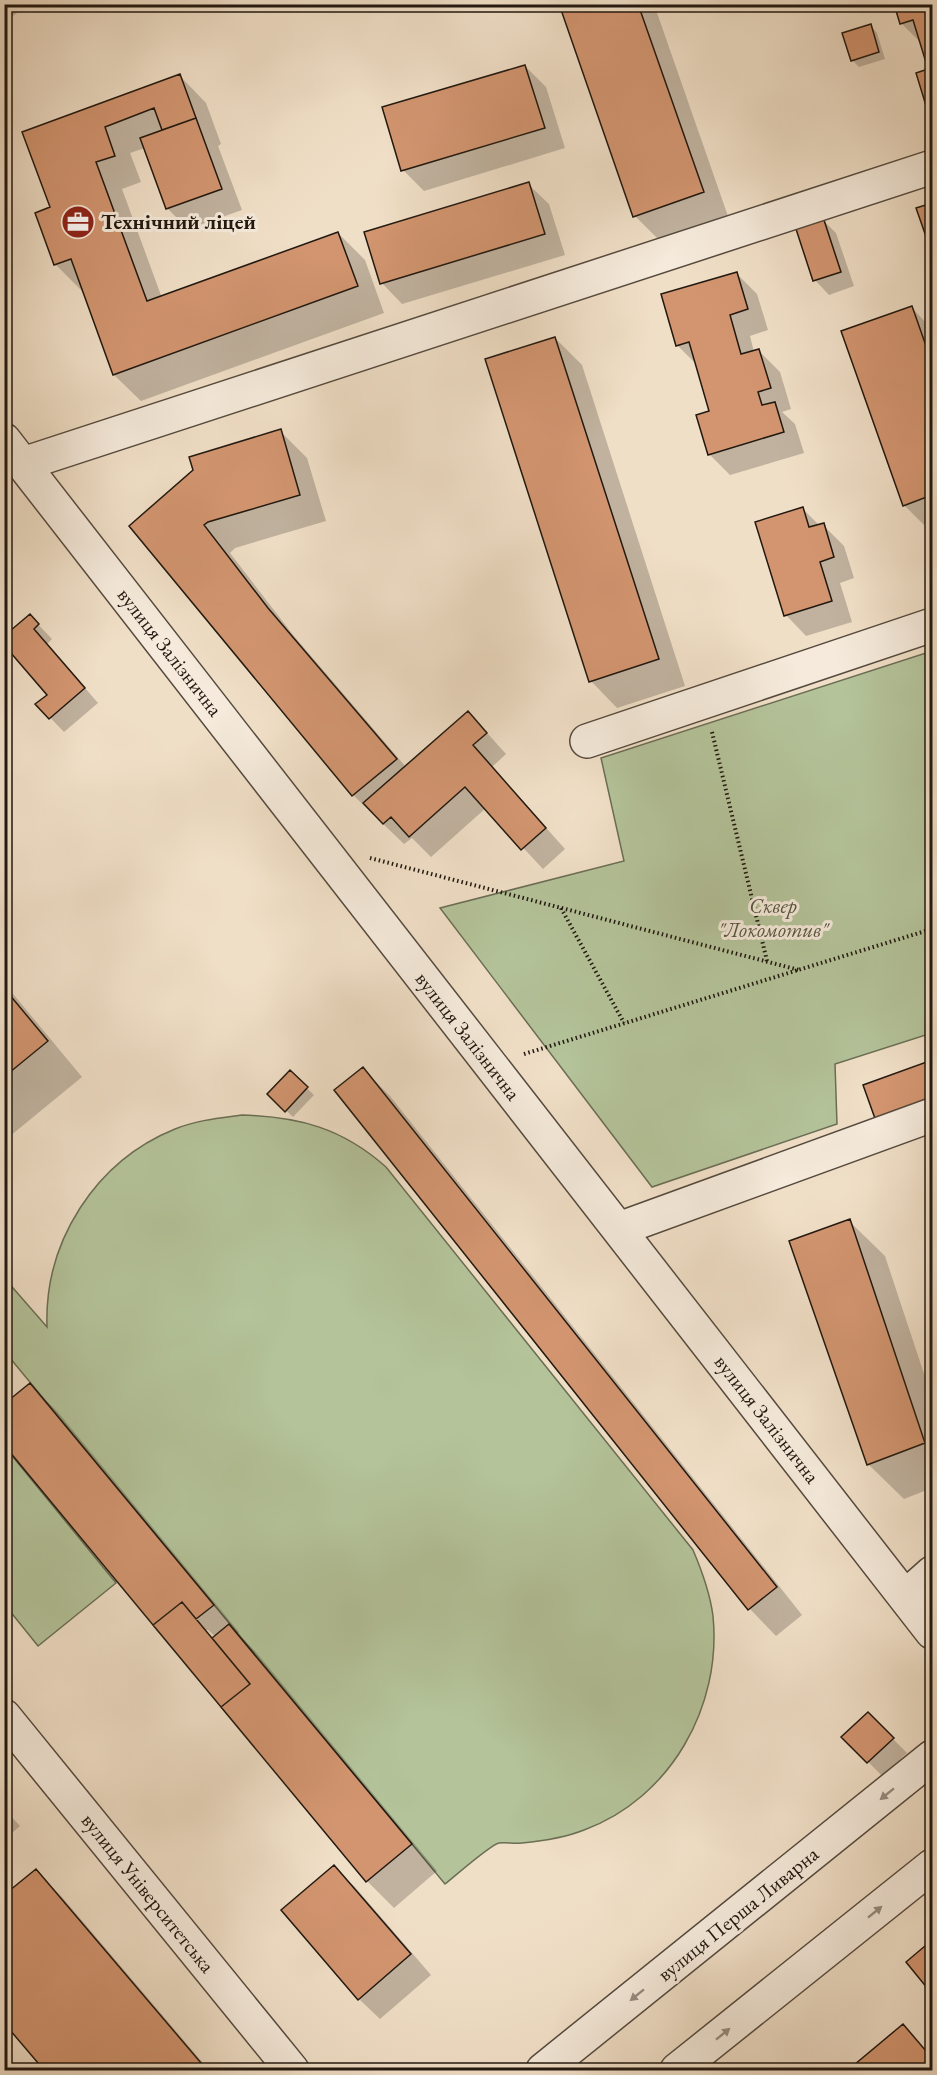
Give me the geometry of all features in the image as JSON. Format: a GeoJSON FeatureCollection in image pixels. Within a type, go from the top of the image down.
{"type":"FeatureCollection","features":[{"type":"Feature","properties":{"kind":"street"},"geometry":{"type":"LineString","coordinates":[[14,452],[933,167]]}},
{"type":"Feature","properties":{"kind":"street","name":"вулиця Залізнична"},"geometry":{"type":"LineString","coordinates":[[14,452],[933,1632]]}},
{"type":"Feature","properties":{"kind":"street"},"geometry":{"type":"LineString","coordinates":[[588,741],[933,625]]}},
{"type":"Feature","properties":{"kind":"street"},"geometry":{"type":"LineString","coordinates":[[619,1229],[933,1115]]}},
{"type":"Feature","properties":{"kind":"street"},"geometry":{"type":"LineString","coordinates":[[905,1597],[933,1573]]}},
{"type":"Feature","properties":{"kind":"street","name":"вулиця Університетська"},"geometry":{"type":"LineString","coordinates":[[4,1716],[292,2070]]}},
{"type":"Feature","properties":{"kind":"street","name":"вулиця Перша Ливарна"},"geometry":{"type":"LineString","coordinates":[[543,2070],[933,1757]]}},
{"type":"Feature","properties":{"kind":"street"},"geometry":{"type":"LineString","coordinates":[[678,2070],[933,1866]]}},
{"type":"Feature","properties":{"kind":"path"},"geometry":{"type":"LineString","coordinates":[[705,701],[766,962]]}},
{"type":"Feature","properties":{"kind":"path"},"geometry":{"type":"LineString","coordinates":[[368,858],[799,970]]}},
{"type":"Feature","properties":{"kind":"path"},"geometry":{"type":"LineString","coordinates":[[561,908],[624,1023]]}},
{"type":"Feature","properties":{"kind":"path"},"geometry":{"type":"LineString","coordinates":[[524,1054],[933,929]]}},
{"type":"Feature","properties":{"kind":"green space","name":"Сквер \"Локомотив\""},"geometry":{"type":"Polygon","coordinates":[[[932,651],[932,1033],[835,1064],[837,1124],[652,1187],[440,908],[624,861],[601,758],[932,651]]]}},
{"type":"Feature","properties":{"kind":"green space"},"geometry":{"type":"Polygon","coordinates":[[[242,1115],[283,1118],[319,1127],[353,1143],[386,1167],[693,1550],[708,1591],[713,1616],[714,1650],[709,1683],[699,1715],[684,1745],[665,1772],[642,1796],[615,1815],[584,1830],[561,1837],[494,1845],[445,1884],[5,1352],[4,1281],[6,1280],[47,1327],[48,1295],[65,1235],[80,1208],[99,1183],[121,1161],[147,1143],[175,1129],[200,1121],[242,1115]]]}},
{"type":"Feature","properties":{"kind":"green space"},"geometry":{"type":"Polygon","coordinates":[[[4,1446],[116,1583],[38,1646],[5,1605],[4,1446]]]}},
{"type":"Feature","properties":{"kind":"building"},"geometry":{"type":"Polygon","coordinates":[[[559,4],[638,4],[704,192],[633,217],[559,4]]]}},
{"type":"Feature","properties":{"kind":"building"},"geometry":{"type":"Polygon","coordinates":[[[894,4],[932,4],[932,107],[927,109],[916,73],[928,69],[913,20],[900,24],[894,4]]]}},
{"type":"Feature","properties":{"kind":"building"},"geometry":{"type":"Polygon","coordinates":[[[871,24],[879,52],[851,61],[842,33],[871,24]]]}},
{"type":"Feature","properties":{"kind":"building"},"geometry":{"type":"Polygon","coordinates":[[[525,65],[545,128],[401,171],[382,107],[525,65]]]}},
{"type":"Feature","properties":{"kind":"building","name":"Технічний ліцей"},"geometry":{"type":"Polygon","coordinates":[[[180,74],[196,118],[162,130],[154,108],[105,127],[115,156],[96,162],[147,301],[338,232],[358,286],[113,375],[71,259],[54,265],[35,213],[50,207],[22,132],[180,74]]]}},
{"type":"Feature","properties":{"kind":"building","name":"Технічний ліцей"},"geometry":{"type":"Polygon","coordinates":[[[196,118],[222,189],[166,209],[140,138],[196,118]]]}},
{"type":"Feature","properties":{"kind":"building"},"geometry":{"type":"Polygon","coordinates":[[[529,182],[545,234],[380,284],[364,232],[529,182]]]}},
{"type":"Feature","properties":{"kind":"building"},"geometry":{"type":"Polygon","coordinates":[[[932,203],[932,243],[929,245],[916,208],[932,203]]]}},
{"type":"Feature","properties":{"kind":"building"},"geometry":{"type":"Polygon","coordinates":[[[823,217],[841,272],[813,281],[795,226],[823,217]]]}},
{"type":"Feature","properties":{"kind":"building"},"geometry":{"type":"Polygon","coordinates":[[[737,272],[748,309],[730,315],[741,354],[759,349],[771,388],[758,392],[762,405],[775,402],[784,432],[708,455],[696,415],[709,411],[689,342],[676,346],[661,294],[737,272]]]}},
{"type":"Feature","properties":{"kind":"building"},"geometry":{"type":"Polygon","coordinates":[[[912,306],[932,363],[932,495],[903,506],[841,331],[912,306]]]}},
{"type":"Feature","properties":{"kind":"building"},"geometry":{"type":"Polygon","coordinates":[[[555,337],[659,659],[589,682],[485,359],[555,337]]]}},
{"type":"Feature","properties":{"kind":"building"},"geometry":{"type":"Polygon","coordinates":[[[281,429],[300,495],[204,525],[268,608],[397,759],[352,796],[129,526],[193,470],[189,457],[281,429]]]}},
{"type":"Feature","properties":{"kind":"building"},"geometry":{"type":"Polygon","coordinates":[[[803,507],[809,527],[824,523],[834,557],[820,562],[832,601],[784,616],[755,522],[803,507]]]}},
{"type":"Feature","properties":{"kind":"building"},"geometry":{"type":"Polygon","coordinates":[[[30,614],[39,624],[34,629],[85,688],[49,719],[35,704],[47,695],[4,645],[4,636],[30,614]]]}},
{"type":"Feature","properties":{"kind":"building"},"geometry":{"type":"Polygon","coordinates":[[[468,711],[487,733],[473,745],[546,828],[521,850],[465,787],[409,837],[391,817],[383,824],[363,803],[468,711]]]}},
{"type":"Feature","properties":{"kind":"building"},"geometry":{"type":"Polygon","coordinates":[[[4,988],[48,1041],[4,1077],[4,988]]]}},
{"type":"Feature","properties":{"kind":"building"},"geometry":{"type":"Polygon","coordinates":[[[932,1060],[932,1104],[877,1124],[863,1085],[932,1060]]]}},
{"type":"Feature","properties":{"kind":"building"},"geometry":{"type":"Polygon","coordinates":[[[363,1067],[777,1587],[748,1610],[334,1090],[363,1067]]]}},
{"type":"Feature","properties":{"kind":"building"},"geometry":{"type":"Polygon","coordinates":[[[290,1070],[308,1087],[285,1112],[267,1094],[290,1070]]]}},
{"type":"Feature","properties":{"kind":"building"},"geometry":{"type":"Polygon","coordinates":[[[850,1219],[925,1443],[867,1465],[789,1241],[850,1219]]]}},
{"type":"Feature","properties":{"kind":"building"},"geometry":{"type":"Polygon","coordinates":[[[30,1383],[214,1605],[196,1619],[182,1602],[153,1625],[4,1445],[4,1404],[30,1383]]]}},
{"type":"Feature","properties":{"kind":"building"},"geometry":{"type":"Polygon","coordinates":[[[182,1602],[250,1684],[221,1707],[153,1625],[182,1602]]]}},
{"type":"Feature","properties":{"kind":"building"},"geometry":{"type":"Polygon","coordinates":[[[229,1624],[412,1844],[366,1882],[221,1707],[250,1684],[212,1638],[229,1624]]]}},
{"type":"Feature","properties":{"kind":"building"},"geometry":{"type":"Polygon","coordinates":[[[868,1712],[894,1738],[867,1763],[841,1737],[868,1712]]]}},
{"type":"Feature","properties":{"kind":"building"},"geometry":{"type":"Polygon","coordinates":[[[334,1865],[411,1954],[358,2000],[281,1910],[334,1865]]]}},
{"type":"Feature","properties":{"kind":"building"},"geometry":{"type":"Polygon","coordinates":[[[36,1869],[207,2070],[44,2070],[4,2023],[4,1895],[36,1869]]]}},
{"type":"Feature","properties":{"kind":"building"},"geometry":{"type":"Polygon","coordinates":[[[932,1940],[932,1994],[906,1962],[932,1940]]]}},
{"type":"Feature","properties":{"kind":"building"},"geometry":{"type":"Polygon","coordinates":[[[903,2024],[932,2058],[932,2070],[848,2070],[903,2024]]]}},
{"type":"Feature","properties":{"kind":"place","name":"Технічний ліцей"},"geometry":{"type":"Point","coordinates":[78,222]}}]}
